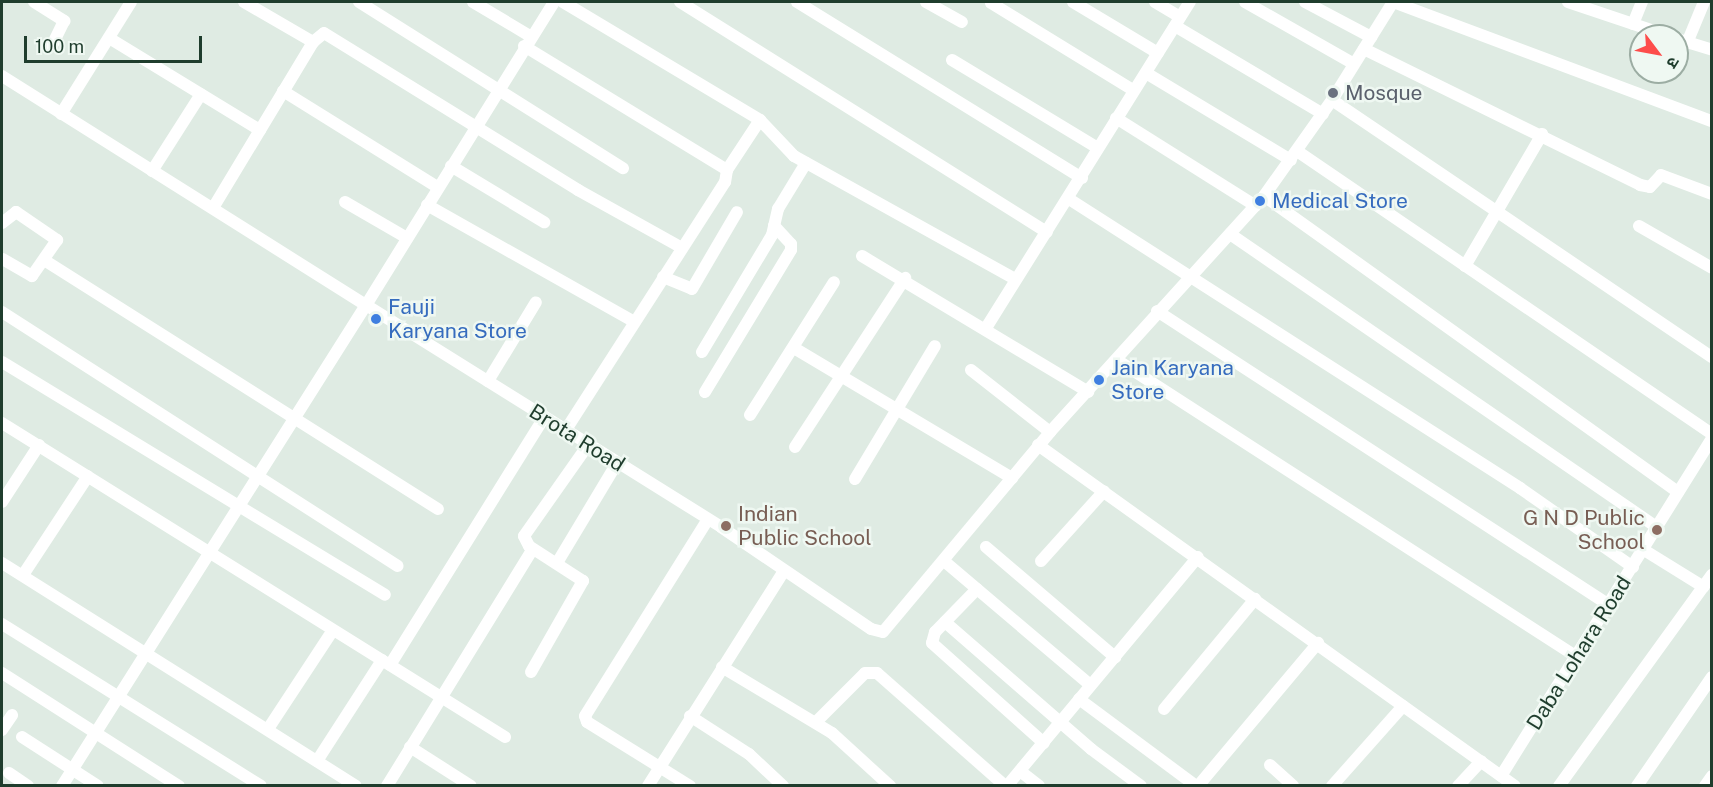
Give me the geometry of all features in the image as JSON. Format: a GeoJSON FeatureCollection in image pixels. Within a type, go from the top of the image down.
{"type":"FeatureCollection","features":[{"type":"Feature","properties":{"kind":"street"},"geometry":{"type":"LineString","coordinates":[[34,2],[64,21],[52,46]]}},
{"type":"Feature","properties":{"kind":"street"},"geometry":{"type":"LineString","coordinates":[[61,114],[131,2]]}},
{"type":"Feature","properties":{"kind":"street"},"geometry":{"type":"LineString","coordinates":[[244,2],[313,42]]}},
{"type":"Feature","properties":{"kind":"street"},"geometry":{"type":"LineString","coordinates":[[359,2],[623,168]]}},
{"type":"Feature","properties":{"kind":"street"},"geometry":{"type":"LineString","coordinates":[[473,2],[527,41],[728,170]]}},
{"type":"Feature","properties":{"kind":"street"},"geometry":{"type":"LineString","coordinates":[[62,786],[366,305],[497,88],[554,2]]}},
{"type":"Feature","properties":{"kind":"street"},"geometry":{"type":"LineString","coordinates":[[563,2],[760,120],[806,163],[1015,279]]}},
{"type":"Feature","properties":{"kind":"street"},"geometry":{"type":"LineString","coordinates":[[680,2],[1047,232]]}},
{"type":"Feature","properties":{"kind":"street"},"geometry":{"type":"LineString","coordinates":[[797,2],[1082,178]]}},
{"type":"Feature","properties":{"kind":"street"},"geometry":{"type":"LineString","coordinates":[[926,2],[962,22]]}},
{"type":"Feature","properties":{"kind":"street"},"geometry":{"type":"LineString","coordinates":[[1073,2],[1158,53]]}},
{"type":"Feature","properties":{"kind":"street"},"geometry":{"type":"LineString","coordinates":[[1155,2],[1177,22],[1323,114]]}},
{"type":"Feature","properties":{"kind":"street"},"geometry":{"type":"LineString","coordinates":[[986,328],[1015,279],[1069,199],[1133,90],[1146,74],[1190,2]]}},
{"type":"Feature","properties":{"kind":"street"},"geometry":{"type":"LineString","coordinates":[[1245,2],[1354,64]]}},
{"type":"Feature","properties":{"kind":"street"},"geometry":{"type":"LineString","coordinates":[[1305,2],[1371,37]]}},
{"type":"Feature","properties":{"kind":"street"},"geometry":{"type":"LineString","coordinates":[[1393,2],[1712,121]]}},
{"type":"Feature","properties":{"kind":"street","name":"Brota Road"},"geometry":{"type":"LineString","coordinates":[[2,76],[488,381],[543,418],[708,519],[871,629],[884,632],[1038,445],[1117,360],[1157,311],[1260,201],[1323,114],[1393,2]]}},
{"type":"Feature","properties":{"kind":"street"},"geometry":{"type":"LineString","coordinates":[[1568,2],[1633,24],[1642,2]]}},
{"type":"Feature","properties":{"kind":"street"},"geometry":{"type":"LineString","coordinates":[[1689,29],[1704,2]]}},
{"type":"Feature","properties":{"kind":"street"},"geometry":{"type":"LineString","coordinates":[[991,3],[1133,90]]}},
{"type":"Feature","properties":{"kind":"street"},"geometry":{"type":"LineString","coordinates":[[213,208],[313,42],[324,33],[332,35],[474,127],[682,248]]}},
{"type":"Feature","properties":{"kind":"street"},"geometry":{"type":"LineString","coordinates":[[109,38],[260,129]]}},
{"type":"Feature","properties":{"kind":"street"},"geometry":{"type":"LineString","coordinates":[[1689,43],[1712,50]]}},
{"type":"Feature","properties":{"kind":"street"},"geometry":{"type":"LineString","coordinates":[[1364,49],[1542,134],[1641,185],[1650,187],[1661,175],[1712,194]]}},
{"type":"Feature","properties":{"kind":"street"},"geometry":{"type":"LineString","coordinates":[[952,60],[1098,148]]}},
{"type":"Feature","properties":{"kind":"street"},"geometry":{"type":"LineString","coordinates":[[1146,74],[1294,156],[1465,266],[1710,443]]}},
{"type":"Feature","properties":{"kind":"street"},"geometry":{"type":"LineString","coordinates":[[283,91],[437,188]]}},
{"type":"Feature","properties":{"kind":"street"},"geometry":{"type":"LineString","coordinates":[[152,171],[201,94]]}},
{"type":"Feature","properties":{"kind":"street"},"geometry":{"type":"LineString","coordinates":[[1332,100],[1499,210],[1712,357]]}},
{"type":"Feature","properties":{"kind":"street"},"geometry":{"type":"LineString","coordinates":[[1116,118],[1260,201],[1678,492]]}},
{"type":"Feature","properties":{"kind":"street"},"geometry":{"type":"LineString","coordinates":[[565,431],[633,321],[682,248],[760,120]]}},
{"type":"Feature","properties":{"kind":"street"},"geometry":{"type":"LineString","coordinates":[[1465,266],[1542,134]]}},
{"type":"Feature","properties":{"kind":"street"},"geometry":{"type":"LineString","coordinates":[[702,352],[774,226],[778,209],[806,163]]}},
{"type":"Feature","properties":{"kind":"street"},"geometry":{"type":"LineString","coordinates":[[451,166],[544,222]]}},
{"type":"Feature","properties":{"kind":"street"},"geometry":{"type":"LineString","coordinates":[[1069,199],[1192,274],[1520,488],[1633,567]]}},
{"type":"Feature","properties":{"kind":"street"},"geometry":{"type":"LineString","coordinates":[[345,202],[406,238]]}},
{"type":"Feature","properties":{"kind":"street"},"geometry":{"type":"LineString","coordinates":[[427,205],[633,321]]}},
{"type":"Feature","properties":{"kind":"street"},"geometry":{"type":"LineString","coordinates":[[2,223],[12,211],[55,236],[44,260],[32,276],[2,259]]}},
{"type":"Feature","properties":{"kind":"street"},"geometry":{"type":"LineString","coordinates":[[663,277],[692,289],[737,212]]}},
{"type":"Feature","properties":{"kind":"street"},"geometry":{"type":"LineString","coordinates":[[705,393],[791,250],[791,244],[774,226]]}},
{"type":"Feature","properties":{"kind":"street"},"geometry":{"type":"LineString","coordinates":[[1639,226],[1712,267]]}},
{"type":"Feature","properties":{"kind":"street"},"geometry":{"type":"LineString","coordinates":[[1230,234],[1658,528]]}},
{"type":"Feature","properties":{"kind":"street"},"geometry":{"type":"LineString","coordinates":[[862,256],[905,278],[1088,392]]}},
{"type":"Feature","properties":{"kind":"street"},"geometry":{"type":"LineString","coordinates":[[44,260],[438,509]]}},
{"type":"Feature","properties":{"kind":"street"},"geometry":{"type":"LineString","coordinates":[[795,447],[905,278]]}},
{"type":"Feature","properties":{"kind":"street"},"geometry":{"type":"LineString","coordinates":[[750,415],[834,282]]}},
{"type":"Feature","properties":{"kind":"street"},"geometry":{"type":"LineString","coordinates":[[488,381],[536,302]]}},
{"type":"Feature","properties":{"kind":"street"},"geometry":{"type":"LineString","coordinates":[[1157,311],[1609,605]]}},
{"type":"Feature","properties":{"kind":"street"},"geometry":{"type":"LineString","coordinates":[[2,312],[260,475],[398,566]]}},
{"type":"Feature","properties":{"kind":"street"},"geometry":{"type":"LineString","coordinates":[[855,479],[935,346]]}},
{"type":"Feature","properties":{"kind":"street"},"geometry":{"type":"LineString","coordinates":[[794,348],[897,412],[1012,478]]}},
{"type":"Feature","properties":{"kind":"street"},"geometry":{"type":"LineString","coordinates":[[1117,360],[1577,657]]}},
{"type":"Feature","properties":{"kind":"street"},"geometry":{"type":"LineString","coordinates":[[2,362],[385,595]]}},
{"type":"Feature","properties":{"kind":"street"},"geometry":{"type":"LineString","coordinates":[[971,370],[1050,432]]}},
{"type":"Feature","properties":{"kind":"street"},"geometry":{"type":"LineString","coordinates":[[317,761],[386,663],[543,418]]}},
{"type":"Feature","properties":{"kind":"street"},"geometry":{"type":"LineString","coordinates":[[2,423],[505,737]]}},
{"type":"Feature","properties":{"kind":"street","name":"Daba Lohara Road"},"geometry":{"type":"LineString","coordinates":[[1507,782],[1577,657],[1710,443]]}},
{"type":"Feature","properties":{"kind":"street"},"geometry":{"type":"LineString","coordinates":[[2,502],[39,445]]}},
{"type":"Feature","properties":{"kind":"street"},"geometry":{"type":"LineString","coordinates":[[531,672],[582,586],[579,576],[525,542],[526,532],[588,445]]}},
{"type":"Feature","properties":{"kind":"street"},"geometry":{"type":"LineString","coordinates":[[1038,445],[1198,557],[1507,782]]}},
{"type":"Feature","properties":{"kind":"street"},"geometry":{"type":"LineString","coordinates":[[556,563],[617,463]]}},
{"type":"Feature","properties":{"kind":"street"},"geometry":{"type":"LineString","coordinates":[[23,575],[88,476]]}},
{"type":"Feature","properties":{"kind":"street"},"geometry":{"type":"LineString","coordinates":[[1041,561],[1104,491]]}},
{"type":"Feature","properties":{"kind":"street"},"geometry":{"type":"LineString","coordinates":[[690,786],[587,722],[585,716],[708,519]]}},
{"type":"Feature","properties":{"kind":"street"},"geometry":{"type":"LineString","coordinates":[[986,546],[1115,657]]}},
{"type":"Feature","properties":{"kind":"street"},"geometry":{"type":"LineString","coordinates":[[387,786],[440,696],[533,549]]}},
{"type":"Feature","properties":{"kind":"street"},"geometry":{"type":"LineString","coordinates":[[1644,550],[1704,586]]}},
{"type":"Feature","properties":{"kind":"street"},"geometry":{"type":"LineString","coordinates":[[816,722],[865,672],[877,673],[1006,786],[1198,557]]}},
{"type":"Feature","properties":{"kind":"street"},"geometry":{"type":"LineString","coordinates":[[944,561],[1090,685]]}},
{"type":"Feature","properties":{"kind":"street"},"geometry":{"type":"LineString","coordinates":[[2,563],[147,650],[356,786]]}},
{"type":"Feature","properties":{"kind":"street"},"geometry":{"type":"LineString","coordinates":[[648,786],[690,716],[784,571]]}},
{"type":"Feature","properties":{"kind":"street"},"geometry":{"type":"LineString","coordinates":[[1559,786],[1712,575]]}},
{"type":"Feature","properties":{"kind":"street"},"geometry":{"type":"LineString","coordinates":[[977,589],[945,622],[932,643],[1044,743]]}},
{"type":"Feature","properties":{"kind":"street"},"geometry":{"type":"LineString","coordinates":[[1164,709],[1255,599]]}},
{"type":"Feature","properties":{"kind":"street"},"geometry":{"type":"LineString","coordinates":[[945,622],[1060,723],[1142,786]]}},
{"type":"Feature","properties":{"kind":"street"},"geometry":{"type":"LineString","coordinates":[[2,624],[119,695],[261,786]]}},
{"type":"Feature","properties":{"kind":"street"},"geometry":{"type":"LineString","coordinates":[[268,729],[333,630]]}},
{"type":"Feature","properties":{"kind":"street"},"geometry":{"type":"LineString","coordinates":[[1079,699],[1197,786],[1318,644]]}},
{"type":"Feature","properties":{"kind":"street"},"geometry":{"type":"LineString","coordinates":[[722,667],[816,722],[890,786]]}},
{"type":"Feature","properties":{"kind":"street"},"geometry":{"type":"LineString","coordinates":[[2,673],[179,786]]}},
{"type":"Feature","properties":{"kind":"street"},"geometry":{"type":"LineString","coordinates":[[1636,786],[1712,677]]}},
{"type":"Feature","properties":{"kind":"street"},"geometry":{"type":"LineString","coordinates":[[1332,786],[1403,706]]}},
{"type":"Feature","properties":{"kind":"street"},"geometry":{"type":"LineString","coordinates":[[2,730],[12,716]]}},
{"type":"Feature","properties":{"kind":"street"},"geometry":{"type":"LineString","coordinates":[[690,716],[749,754],[783,786]]}},
{"type":"Feature","properties":{"kind":"street"},"geometry":{"type":"LineString","coordinates":[[22,737],[98,786]]}},
{"type":"Feature","properties":{"kind":"street"},"geometry":{"type":"LineString","coordinates":[[410,747],[471,786]]}},
{"type":"Feature","properties":{"kind":"street"},"geometry":{"type":"LineString","coordinates":[[1458,786],[1481,761]]}},
{"type":"Feature","properties":{"kind":"street"},"geometry":{"type":"LineString","coordinates":[[1270,765],[1293,786]]}},
{"type":"Feature","properties":{"kind":"street"},"geometry":{"type":"LineString","coordinates":[[1020,771],[1039,786]]}},
{"type":"Feature","properties":{"kind":"street"},"geometry":{"type":"LineString","coordinates":[[9,773],[28,786]]}},
{"type":"Feature","properties":{"kind":"street"},"geometry":{"type":"LineString","coordinates":[[1705,786],[1712,776]]}},
{"type":"Feature","properties":{"kind":"place","name":"Mosque"},"geometry":{"type":"Point","coordinates":[1333,93]}},
{"type":"Feature","properties":{"kind":"place","name":"Medical Store"},"geometry":{"type":"Point","coordinates":[1260,201]}},
{"type":"Feature","properties":{"kind":"place","name":"Fauji Karyana Store"},"geometry":{"type":"Point","coordinates":[376,319]}},
{"type":"Feature","properties":{"kind":"place","name":"Jain Karyana Store"},"geometry":{"type":"Point","coordinates":[1099,380]}},
{"type":"Feature","properties":{"kind":"place","name":"Indian Public School"},"geometry":{"type":"Point","coordinates":[726,526]}},
{"type":"Feature","properties":{"kind":"place","name":"G N D Public School"},"geometry":{"type":"Point","coordinates":[1657,530]}}]}
